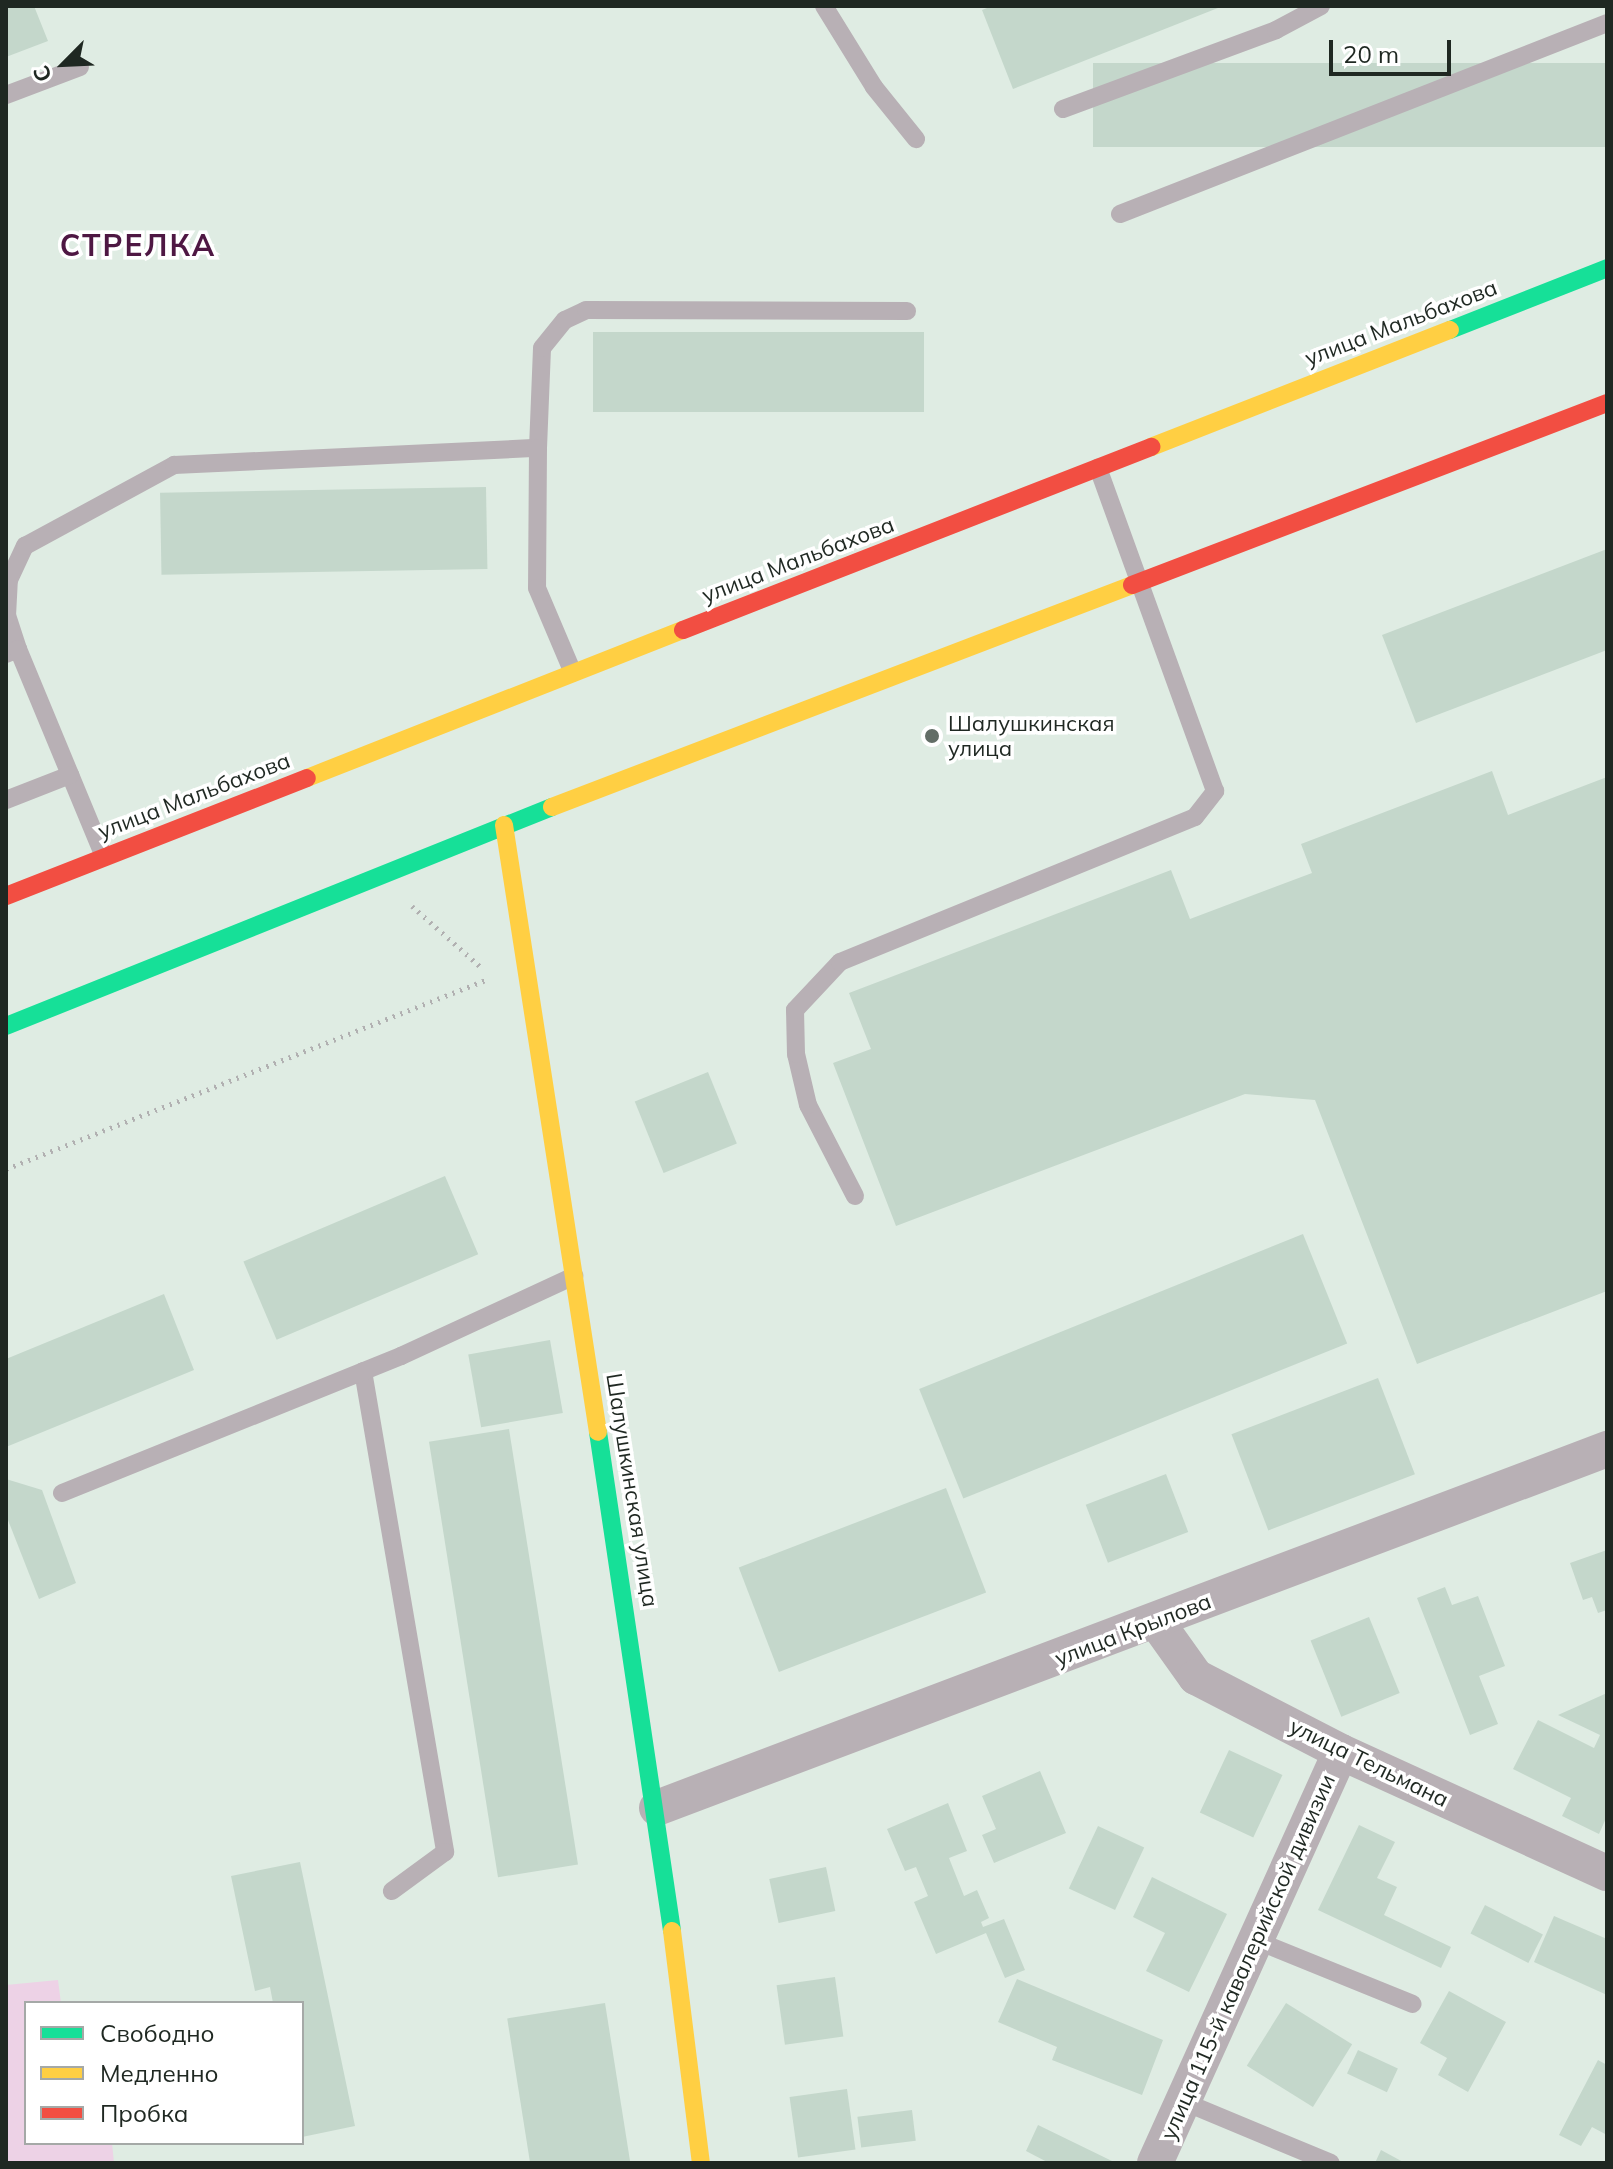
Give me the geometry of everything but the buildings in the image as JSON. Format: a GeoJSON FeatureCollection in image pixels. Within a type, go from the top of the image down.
{"type":"FeatureCollection","features":[{"type":"Feature","properties":{"kind":"main road","name":"улица Мальбахова"},"geometry":{"type":"LineString","coordinates":[[6,896],[1607,268]]}},
{"type":"Feature","properties":{"kind":"main road"},"geometry":{"type":"LineString","coordinates":[[6,1026],[504,825],[1607,403]]}},
{"type":"Feature","properties":{"kind":"main road","name":"Шалушкинская улица"},"geometry":{"type":"LineString","coordinates":[[504,825],[657,1808],[701,2163]]}},
{"type":"Feature","properties":{"kind":"street","name":"улица Крылова"},"geometry":{"type":"LineString","coordinates":[[657,1808],[1607,1449]]}},
{"type":"Feature","properties":{"kind":"street","name":"улица Тельмана"},"geometry":{"type":"LineString","coordinates":[[1156,1621],[1196,1677],[1341,1752],[1607,1873]]}},
{"type":"Feature","properties":{"kind":"street","name":"улица 115-й кавалерийской дивизии"},"geometry":{"type":"LineString","coordinates":[[1155,2163],[1341,1752]]}},
{"type":"Feature","properties":{"kind":"lane"},"geometry":{"type":"LineString","coordinates":[[824,6],[874,87],[916,139]]}},
{"type":"Feature","properties":{"kind":"lane"},"geometry":{"type":"LineString","coordinates":[[1063,109],[1276,30],[1321,6]]}},
{"type":"Feature","properties":{"kind":"lane"},"geometry":{"type":"LineString","coordinates":[[1120,214],[1607,23]]}},
{"type":"Feature","properties":{"kind":"lane"},"geometry":{"type":"LineString","coordinates":[[6,95],[80,67]]}},
{"type":"Feature","properties":{"kind":"lane"},"geometry":{"type":"LineString","coordinates":[[573,673],[537,588],[542,348],[565,320],[586,310],[907,311]]}},
{"type":"Feature","properties":{"kind":"lane"},"geometry":{"type":"LineString","coordinates":[[104,857],[12,651],[7,616],[9,580],[25,546],[174,465],[538,448]]}},
{"type":"Feature","properties":{"kind":"lane"},"geometry":{"type":"LineString","coordinates":[[855,1196],[808,1105],[796,1054],[795,1010],[840,962],[1195,817],[1215,791],[1098,467]]}},
{"type":"Feature","properties":{"kind":"lane"},"geometry":{"type":"LineString","coordinates":[[6,800],[70,775]]}},
{"type":"Feature","properties":{"kind":"lane"},"geometry":{"type":"LineString","coordinates":[[62,1493],[363,1371],[574,1276]]}},
{"type":"Feature","properties":{"kind":"lane"},"geometry":{"type":"LineString","coordinates":[[363,1371],[445,1852],[392,1891]]}},
{"type":"Feature","properties":{"kind":"lane"},"geometry":{"type":"LineString","coordinates":[[1255,1940],[1413,2004]]}},
{"type":"Feature","properties":{"kind":"lane"},"geometry":{"type":"LineString","coordinates":[[1182,2101],[1331,2163]]}},
{"type":"Feature","properties":{"kind":"path"},"geometry":{"type":"LineString","coordinates":[[6,1169],[492,977],[405,900]]}},
{"type":"Feature","properties":{"kind":"shaded area"},"geometry":{"type":"Polygon","coordinates":[[[58,1980],[61,2001],[24,2001],[24,2145],[112,2145],[114,2163],[6,2163],[6,1985],[58,1980]]]}},
{"type":"Feature","properties":{"kind":"traffic: fast"},"geometry":{"type":"LineString","coordinates":[[1450,330],[1607,268]]}},
{"type":"Feature","properties":{"kind":"traffic: fast"},"geometry":{"type":"LineString","coordinates":[[6,1026],[552,807]]}},
{"type":"Feature","properties":{"kind":"traffic: fast"},"geometry":{"type":"LineString","coordinates":[[598,1432],[672,1931]]}},
{"type":"Feature","properties":{"kind":"traffic: slow"},"geometry":{"type":"LineString","coordinates":[[1151,447],[1450,330]]}},
{"type":"Feature","properties":{"kind":"traffic: slow"},"geometry":{"type":"LineString","coordinates":[[552,807],[1132,585]]}},
{"type":"Feature","properties":{"kind":"traffic: slow"},"geometry":{"type":"LineString","coordinates":[[307,778],[683,630]]}},
{"type":"Feature","properties":{"kind":"traffic: slow"},"geometry":{"type":"LineString","coordinates":[[504,825],[598,1432]]}},
{"type":"Feature","properties":{"kind":"traffic: slow"},"geometry":{"type":"LineString","coordinates":[[672,1931],[701,2163]]}},
{"type":"Feature","properties":{"kind":"traffic: jam"},"geometry":{"type":"LineString","coordinates":[[1132,585],[1607,403]]}},
{"type":"Feature","properties":{"kind":"traffic: jam"},"geometry":{"type":"LineString","coordinates":[[683,630],[1151,447]]}},
{"type":"Feature","properties":{"kind":"traffic: jam"},"geometry":{"type":"LineString","coordinates":[[6,896],[307,778]]}},
{"type":"Feature","properties":{"kind":"place","name":"Шалушкинская улица"},"geometry":{"type":"Point","coordinates":[932,736]}},
{"type":"Feature","properties":{"kind":"district","name":"СТРЕЛКА"},"geometry":{"type":"Point","coordinates":[138,245]}}]}
